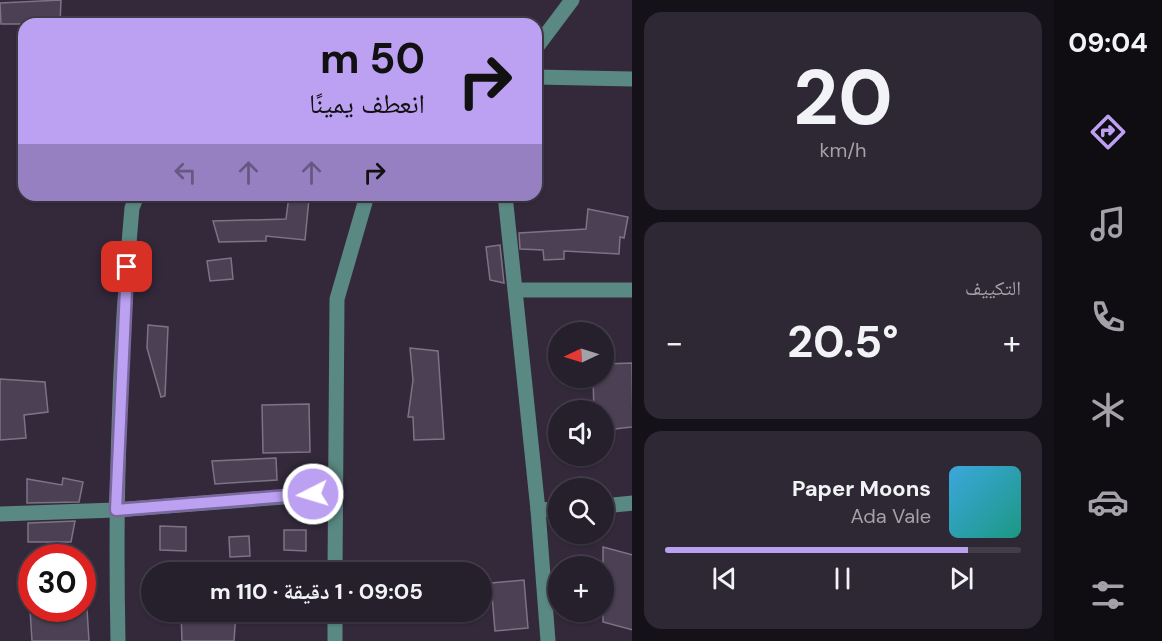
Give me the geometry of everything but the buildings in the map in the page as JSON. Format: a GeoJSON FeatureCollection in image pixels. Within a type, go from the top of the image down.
{"type":"FeatureCollection","features":[{"type":"Feature","properties":{"kind":"street"},"geometry":{"type":"LineString","coordinates":[[542,40],[572,0]]}},
{"type":"Feature","properties":{"kind":"street"},"geometry":{"type":"LineString","coordinates":[[542,77],[632,79]]}},
{"type":"Feature","properties":{"kind":"street"},"geometry":{"type":"LineString","coordinates":[[118,641],[116,510],[123,307],[132,208],[135,201]]}},
{"type":"Feature","properties":{"kind":"street"},"geometry":{"type":"LineString","coordinates":[[335,562],[337,299],[366,201]]}},
{"type":"Feature","properties":{"kind":"street"},"geometry":{"type":"LineString","coordinates":[[506,201],[538,510],[548,641]]}},
{"type":"Feature","properties":{"kind":"street"},"geometry":{"type":"LineString","coordinates":[[516,290],[632,290]]}},
{"type":"Feature","properties":{"kind":"street"},"geometry":{"type":"LineString","coordinates":[[0,514],[116,510],[335,493]]}},
{"type":"Feature","properties":{"kind":"street"},"geometry":{"type":"LineString","coordinates":[[614,505],[632,503]]}},
{"type":"Feature","properties":{"kind":"street"},"geometry":{"type":"LineString","coordinates":[[538,510],[548,510]]}},
{"type":"Feature","properties":{"kind":"street"},"geometry":{"type":"LineString","coordinates":[[335,622],[335,641]]}},
{"type":"Feature","properties":{"kind":"route"},"geometry":{"type":"LineString","coordinates":[[127,267],[123,307],[116,510],[313,494]]}}]}
